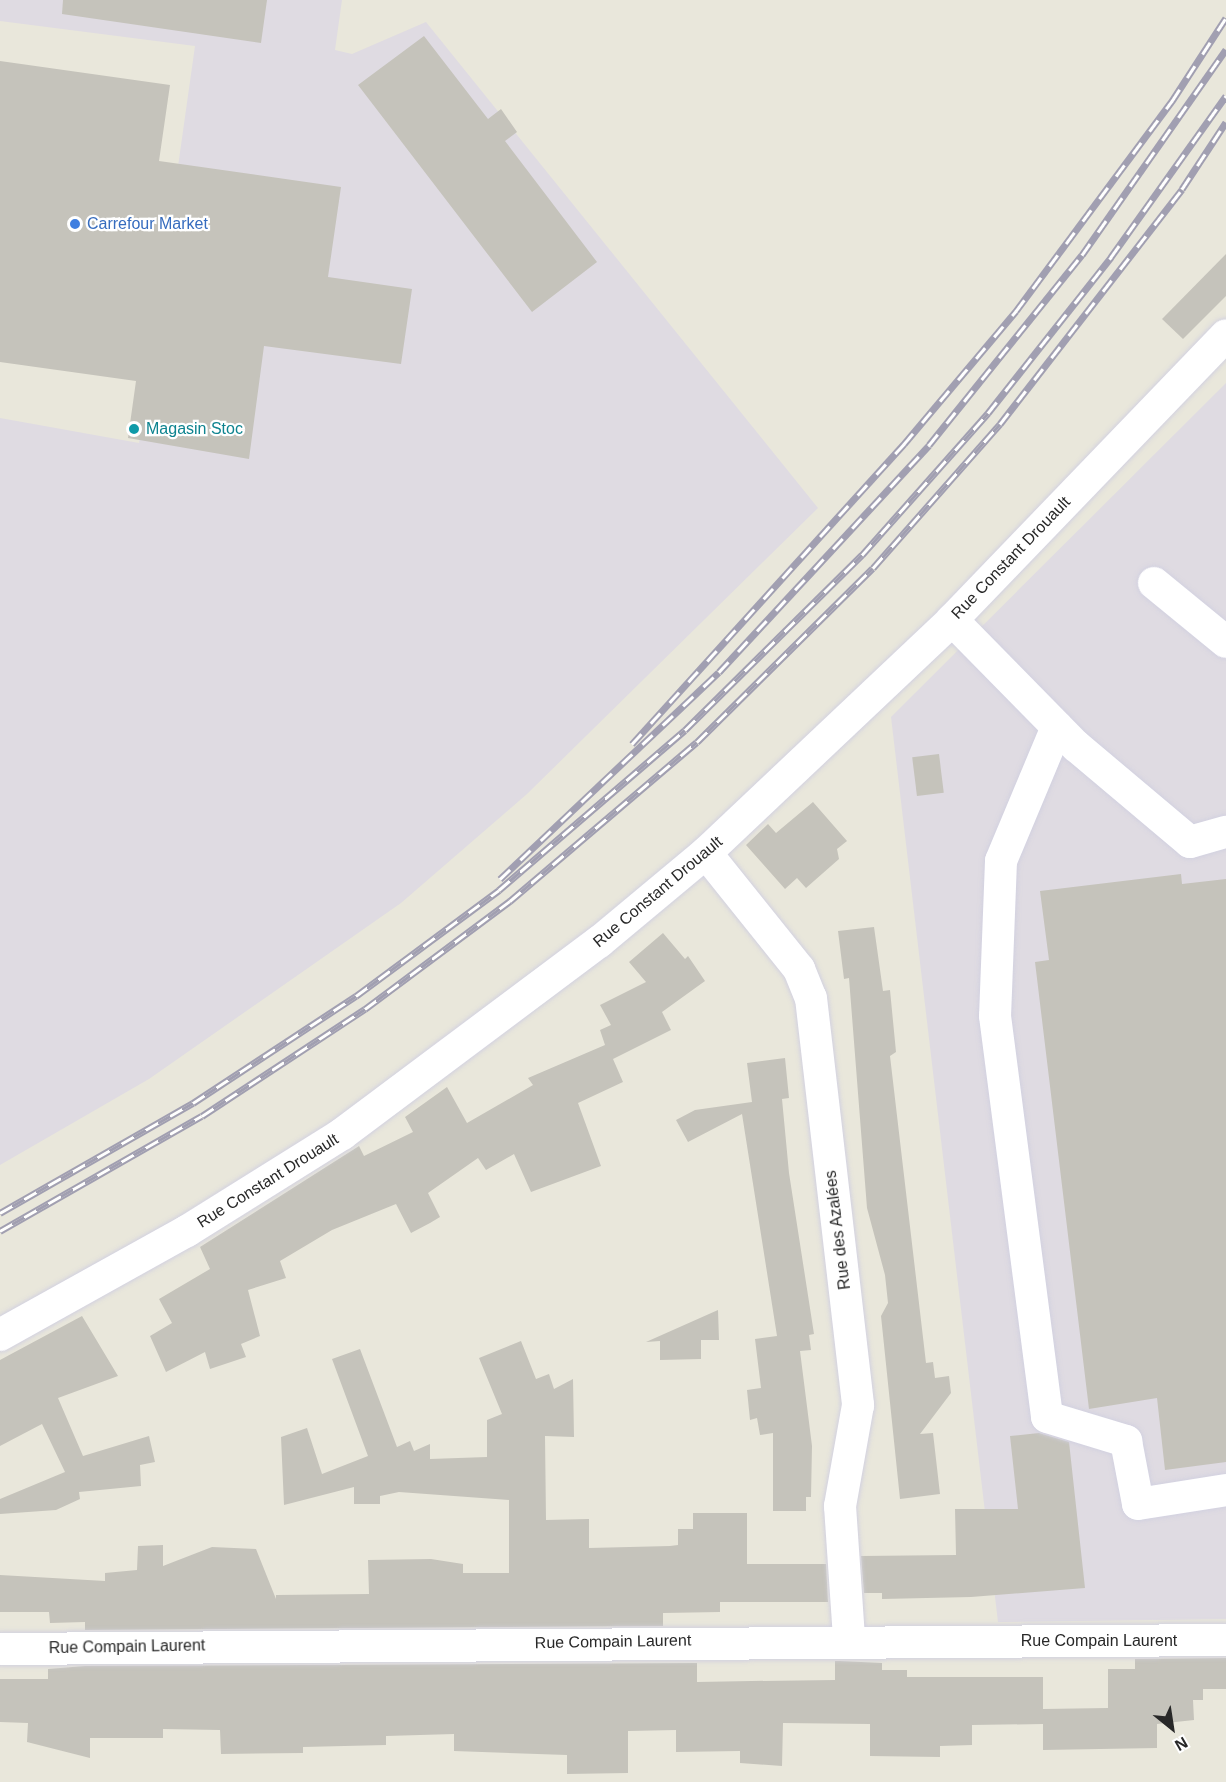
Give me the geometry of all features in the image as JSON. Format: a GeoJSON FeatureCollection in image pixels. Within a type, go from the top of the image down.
{"type":"FeatureCollection","features":[{"type":"Feature","properties":{"kind":"street","name":"Rue Constant Drouault"},"geometry":{"type":"LineString","coordinates":[[0,1335],[187,1232],[342,1134],[477,1037],[706,853],[952,620],[1226,335]]}},
{"type":"Feature","properties":{"kind":"street"},"geometry":{"type":"LineString","coordinates":[[1154,583],[1226,642]]}},
{"type":"Feature","properties":{"kind":"street"},"geometry":{"type":"LineString","coordinates":[[952,620],[1057,728],[1190,842],[1226,832]]}},
{"type":"Feature","properties":{"kind":"street"},"geometry":{"type":"LineString","coordinates":[[1057,728],[1001,861],[995,1016],[1047,1417],[1126,1441],[1138,1504],[1226,1490]]}},
{"type":"Feature","properties":{"kind":"street","name":"Rue des Azalées"},"geometry":{"type":"LineString","coordinates":[[706,853],[800,969],[811,998],[858,1405],[840,1506],[849,1639]]}},
{"type":"Feature","properties":{"kind":"street","name":"Rue Compain Laurent"},"geometry":{"type":"LineString","coordinates":[[0,1648],[849,1639],[1226,1640]]}},
{"type":"Feature","properties":{"kind":"shaded area"},"geometry":{"type":"Polygon","coordinates":[[[0,0],[342,0],[335,50],[352,54],[426,22],[818,508],[527,794],[401,903],[149,1079],[0,1165],[0,418],[139,443],[195,46],[0,21],[0,0]]]}},
{"type":"Feature","properties":{"kind":"shaded area"},"geometry":{"type":"Polygon","coordinates":[[[1226,383],[1226,1619],[998,1622],[891,717],[1226,383]]]}},
{"type":"Feature","properties":{"kind":"building"},"geometry":{"type":"Polygon","coordinates":[[[63,0],[267,0],[261,43],[62,14],[63,0]]]}},
{"type":"Feature","properties":{"kind":"building"},"geometry":{"type":"Polygon","coordinates":[[[424,36],[488,119],[501,109],[517,132],[505,141],[597,262],[532,312],[358,85],[424,36]]]}},
{"type":"Feature","properties":{"kind":"building"},"geometry":{"type":"Polygon","coordinates":[[[0,61],[170,85],[159,161],[341,187],[328,277],[412,289],[401,364],[264,346],[249,459],[128,438],[136,381],[0,362],[0,61]]]}},
{"type":"Feature","properties":{"kind":"building"},"geometry":{"type":"Polygon","coordinates":[[[1226,254],[1226,296],[1183,339],[1162,319],[1226,254]]]}},
{"type":"Feature","properties":{"kind":"building"},"geometry":{"type":"Polygon","coordinates":[[[939,754],[944,793],[917,796],[912,757],[939,754]]]}},
{"type":"Feature","properties":{"kind":"building"},"geometry":{"type":"Polygon","coordinates":[[[813,802],[847,841],[837,849],[839,859],[806,888],[797,878],[785,889],[746,845],[768,824],[776,833],[813,802]]]}},
{"type":"Feature","properties":{"kind":"building"},"geometry":{"type":"Polygon","coordinates":[[[1181,874],[1182,884],[1226,879],[1226,1462],[1165,1470],[1157,1398],[1089,1409],[1035,962],[1049,960],[1040,891],[1181,874]]]}},
{"type":"Feature","properties":{"kind":"building"},"geometry":{"type":"Polygon","coordinates":[[[874,927],[883,991],[890,990],[896,1052],[890,1056],[926,1363],[933,1362],[935,1378],[949,1376],[951,1393],[920,1434],[933,1433],[940,1494],[900,1499],[881,1316],[888,1303],[885,1275],[867,1208],[849,978],[844,979],[838,931],[874,927]]]}},
{"type":"Feature","properties":{"kind":"building"},"geometry":{"type":"Polygon","coordinates":[[[663,933],[685,959],[688,956],[705,981],[662,1012],[671,1030],[613,1059],[623,1082],[578,1103],[601,1166],[531,1192],[514,1154],[486,1170],[478,1158],[428,1193],[440,1217],[411,1233],[396,1204],[332,1230],[280,1261],[286,1278],[248,1290],[260,1336],[241,1344],[246,1357],[210,1369],[205,1352],[166,1372],[150,1336],[172,1323],[159,1299],[210,1269],[200,1247],[359,1146],[364,1156],[413,1132],[405,1117],[447,1087],[467,1123],[533,1085],[528,1078],[605,1045],[600,1030],[611,1025],[600,1005],[646,982],[629,962],[663,933]]]}},
{"type":"Feature","properties":{"kind":"building"},"geometry":{"type":"Polygon","coordinates":[[[785,1058],[789,1098],[782,1099],[789,1173],[814,1334],[809,1335],[811,1350],[800,1351],[812,1446],[811,1497],[806,1497],[806,1511],[773,1511],[773,1433],[760,1435],[757,1418],[750,1420],[747,1390],[761,1388],[755,1339],[777,1336],[742,1114],[688,1142],[676,1120],[695,1110],[752,1102],[747,1063],[785,1058]]]}},
{"type":"Feature","properties":{"kind":"building"},"geometry":{"type":"Polygon","coordinates":[[[718,1310],[719,1340],[701,1340],[701,1359],[660,1360],[660,1341],[646,1342],[718,1310]]]}},
{"type":"Feature","properties":{"kind":"building"},"geometry":{"type":"Polygon","coordinates":[[[82,1316],[118,1376],[58,1398],[83,1456],[149,1436],[155,1462],[140,1465],[141,1486],[79,1492],[80,1499],[56,1510],[0,1514],[0,1499],[65,1472],[42,1424],[0,1446],[0,1360],[82,1316]]]}},
{"type":"Feature","properties":{"kind":"building"},"geometry":{"type":"Polygon","coordinates":[[[521,1341],[536,1379],[549,1374],[554,1389],[573,1379],[574,1437],[545,1436],[546,1520],[589,1519],[589,1548],[670,1546],[678,1545],[678,1529],[693,1529],[693,1513],[747,1513],[747,1564],[826,1564],[828,1602],[720,1602],[720,1612],[663,1613],[663,1626],[85,1630],[85,1622],[50,1623],[49,1612],[0,1612],[0,1575],[105,1581],[105,1573],[137,1570],[138,1546],[163,1545],[163,1566],[212,1547],[256,1549],[276,1599],[276,1595],[369,1594],[368,1560],[431,1559],[463,1564],[463,1573],[509,1573],[509,1500],[399,1492],[380,1496],[380,1504],[354,1504],[354,1487],[284,1505],[281,1437],[307,1428],[322,1474],[368,1456],[332,1359],[360,1349],[397,1447],[410,1441],[414,1451],[430,1444],[430,1459],[487,1457],[487,1420],[502,1414],[479,1358],[521,1341]]]}},
{"type":"Feature","properties":{"kind":"building"},"geometry":{"type":"Polygon","coordinates":[[[1039,1433],[1069,1442],[1085,1588],[971,1597],[882,1599],[882,1593],[864,1593],[861,1556],[956,1555],[955,1509],[1018,1509],[1010,1436],[1039,1433]]]}},
{"type":"Feature","properties":{"kind":"building"},"geometry":{"type":"Polygon","coordinates":[[[1226,1658],[1226,1689],[1203,1689],[1203,1700],[1193,1700],[1194,1720],[1157,1724],[1157,1748],[1043,1750],[1043,1724],[972,1725],[972,1745],[940,1746],[940,1757],[870,1756],[870,1724],[783,1723],[782,1766],[740,1763],[740,1751],[676,1752],[676,1730],[628,1731],[628,1773],[567,1774],[567,1755],[454,1751],[454,1734],[386,1736],[386,1745],[303,1747],[303,1753],[221,1754],[220,1730],[163,1729],[163,1738],[90,1738],[90,1758],[27,1742],[28,1723],[0,1722],[0,1679],[48,1679],[48,1669],[85,1666],[697,1663],[697,1682],[835,1680],[835,1661],[840,1661],[882,1663],[882,1670],[907,1670],[907,1677],[1043,1677],[1043,1709],[1108,1708],[1108,1669],[1135,1669],[1135,1659],[1226,1658]]]}},
{"type":"Feature","properties":{"kind":"railway"},"geometry":{"type":"LineString","coordinates":[[632,744],[904,444],[1016,311],[1172,101],[1226,18]]}},
{"type":"Feature","properties":{"kind":"railway"},"geometry":{"type":"LineString","coordinates":[[500,879],[719,672],[929,445],[1082,255],[1226,49]]}},
{"type":"Feature","properties":{"kind":"railway"},"geometry":{"type":"LineString","coordinates":[[0,1213],[193,1103],[356,996],[499,890],[685,730],[862,555],[988,413],[1111,257],[1226,96]]}},
{"type":"Feature","properties":{"kind":"railway"},"geometry":{"type":"LineString","coordinates":[[0,1231],[202,1116],[365,1009],[510,901],[697,742],[873,568],[1000,424],[1182,189],[1226,122]]}},
{"type":"Feature","properties":{"kind":"place","name":"Carrefour Market"},"geometry":{"type":"Point","coordinates":[75,224]}},
{"type":"Feature","properties":{"kind":"place","name":"Magasin Stoc"},"geometry":{"type":"Point","coordinates":[134,429]}}]}
